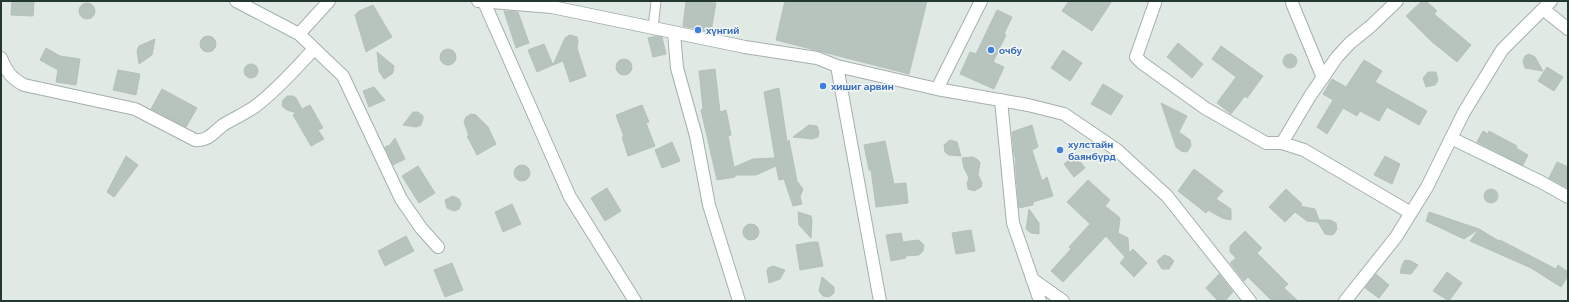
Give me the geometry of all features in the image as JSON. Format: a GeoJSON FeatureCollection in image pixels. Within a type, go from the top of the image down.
{"type":"FeatureCollection","features":[{"type":"Feature","properties":{"kind":"street"},"geometry":{"type":"LineString","coordinates":[[236,1],[298,34],[343,76],[402,199],[421,228],[438,247]]}},
{"type":"Feature","properties":{"kind":"street"},"geometry":{"type":"LineString","coordinates":[[298,34],[329,1]]}},
{"type":"Feature","properties":{"kind":"street"},"geometry":{"type":"LineString","coordinates":[[937,89],[980,1]]}},
{"type":"Feature","properties":{"kind":"street"},"geometry":{"type":"LineString","coordinates":[[1282,143],[1337,57],[1350,43],[1371,26],[1397,1]]}},
{"type":"Feature","properties":{"kind":"street"},"geometry":{"type":"LineString","coordinates":[[635,301],[570,198],[481,2],[508,2],[552,7],[745,47],[817,58],[837,66],[937,89],[1001,100],[1064,114],[1117,150],[1168,196],[1250,301]]}},
{"type":"Feature","properties":{"kind":"street"},"geometry":{"type":"LineString","coordinates":[[1155,3],[1136,57],[1142,64],[1205,108],[1266,144],[1282,143],[1304,150],[1411,213]]}},
{"type":"Feature","properties":{"kind":"street"},"geometry":{"type":"LineString","coordinates":[[1292,3],[1323,78]]}},
{"type":"Feature","properties":{"kind":"street"},"geometry":{"type":"LineString","coordinates":[[1345,301],[1396,237],[1427,187],[1464,112],[1502,50],[1547,5],[1568,29]]}},
{"type":"Feature","properties":{"kind":"street"},"geometry":{"type":"LineString","coordinates":[[674,33],[678,68],[696,136],[709,205],[739,301]]}},
{"type":"Feature","properties":{"kind":"street"},"geometry":{"type":"LineString","coordinates":[[1,58],[5,68],[15,80],[24,85],[135,109],[195,140],[201,141],[257,105],[314,49]]}},
{"type":"Feature","properties":{"kind":"street"},"geometry":{"type":"LineString","coordinates":[[837,66],[880,301]]}},
{"type":"Feature","properties":{"kind":"street"},"geometry":{"type":"LineString","coordinates":[[1001,100],[1013,223],[1040,301]]}},
{"type":"Feature","properties":{"kind":"street"},"geometry":{"type":"LineString","coordinates":[[1451,138],[1541,182],[1568,197]]}},
{"type":"Feature","properties":{"kind":"street"},"geometry":{"type":"LineString","coordinates":[[1032,279],[1064,301]]}},
{"type":"Feature","properties":{"kind":"lane"},"geometry":{"type":"LineString","coordinates":[[653,28],[656,1]]}},
{"type":"Feature","properties":{"kind":"building"},"geometry":{"type":"Polygon","coordinates":[[[12,1],[34,1],[33,16],[11,15],[12,1]]]}},
{"type":"Feature","properties":{"kind":"building"},"geometry":{"type":"Polygon","coordinates":[[[686,1],[716,3],[711,32],[683,26],[686,1]]]}},
{"type":"Feature","properties":{"kind":"building"},"geometry":{"type":"Polygon","coordinates":[[[785,1],[927,1],[909,74],[776,40],[785,1]]]}},
{"type":"Feature","properties":{"kind":"building"},"geometry":{"type":"Polygon","coordinates":[[[1069,1],[1112,1],[1092,31],[1062,11],[1069,1]]]}},
{"type":"Feature","properties":{"kind":"building"},"geometry":{"type":"Polygon","coordinates":[[[1422,1],[1426,1],[1437,11],[1434,14],[1471,45],[1457,62],[1431,41],[1406,16],[1422,1]]]}},
{"type":"Feature","properties":{"kind":"building"},"geometry":{"type":"Polygon","coordinates":[[[87,3],[93,5],[95,11],[93,17],[87,19],[81,17],[79,11],[81,5],[87,3]]]}},
{"type":"Feature","properties":{"kind":"building"},"geometry":{"type":"Polygon","coordinates":[[[373,5],[392,37],[366,52],[355,15],[359,11],[373,5]]]}},
{"type":"Feature","properties":{"kind":"building"},"geometry":{"type":"Polygon","coordinates":[[[997,10],[1012,17],[1004,34],[1006,35],[993,62],[1004,67],[994,89],[960,74],[970,52],[976,54],[997,10]]]}},
{"type":"Feature","properties":{"kind":"building"},"geometry":{"type":"Polygon","coordinates":[[[504,11],[518,12],[529,43],[516,48],[504,11]]]}},
{"type":"Feature","properties":{"kind":"building"},"geometry":{"type":"Polygon","coordinates":[[[570,35],[577,37],[577,48],[586,76],[570,82],[563,61],[553,65],[565,38],[570,35]]]}},
{"type":"Feature","properties":{"kind":"building"},"geometry":{"type":"Polygon","coordinates":[[[208,36],[214,38],[216,44],[214,50],[208,52],[202,50],[200,44],[202,38],[208,36]]]}},
{"type":"Feature","properties":{"kind":"building"},"geometry":{"type":"Polygon","coordinates":[[[657,36],[662,37],[666,54],[653,57],[648,38],[657,36]]]}},
{"type":"Feature","properties":{"kind":"building"},"geometry":{"type":"Polygon","coordinates":[[[155,39],[152,55],[139,64],[137,51],[139,46],[155,39]]]}},
{"type":"Feature","properties":{"kind":"building"},"geometry":{"type":"Polygon","coordinates":[[[1178,43],[1203,64],[1192,78],[1167,57],[1178,43]]]}},
{"type":"Feature","properties":{"kind":"building"},"geometry":{"type":"Polygon","coordinates":[[[544,44],[553,65],[537,72],[528,50],[544,44]]]}},
{"type":"Feature","properties":{"kind":"building"},"geometry":{"type":"Polygon","coordinates":[[[1221,46],[1263,76],[1247,98],[1245,96],[1231,114],[1217,103],[1236,77],[1212,59],[1221,46]]]}},
{"type":"Feature","properties":{"kind":"building"},"geometry":{"type":"Polygon","coordinates":[[[46,48],[60,56],[80,59],[76,85],[56,82],[58,70],[40,60],[46,48]]]}},
{"type":"Feature","properties":{"kind":"building"},"geometry":{"type":"Polygon","coordinates":[[[448,49],[454,51],[456,57],[454,63],[448,65],[442,63],[440,57],[442,51],[448,49]]]}},
{"type":"Feature","properties":{"kind":"building"},"geometry":{"type":"Polygon","coordinates":[[[1063,50],[1082,63],[1070,81],[1051,68],[1063,50]]]}},
{"type":"Feature","properties":{"kind":"building"},"geometry":{"type":"Polygon","coordinates":[[[377,52],[394,66],[392,74],[384,79],[379,71],[377,52]]]}},
{"type":"Feature","properties":{"kind":"building"},"geometry":{"type":"Polygon","coordinates":[[[1287,54],[1293,54],[1297,58],[1297,64],[1293,68],[1287,68],[1283,64],[1283,58],[1287,54]]]}},
{"type":"Feature","properties":{"kind":"building"},"geometry":{"type":"Polygon","coordinates":[[[1529,54],[1535,57],[1543,71],[1525,68],[1523,61],[1525,56],[1529,54]]]}},
{"type":"Feature","properties":{"kind":"building"},"geometry":{"type":"Polygon","coordinates":[[[624,59],[630,61],[632,67],[630,73],[624,75],[618,73],[616,67],[618,61],[624,59]]]}},
{"type":"Feature","properties":{"kind":"building"},"geometry":{"type":"Polygon","coordinates":[[[1364,60],[1382,71],[1375,82],[1427,111],[1419,125],[1387,107],[1379,121],[1360,111],[1357,116],[1343,108],[1327,134],[1317,127],[1333,100],[1323,94],[1332,79],[1346,87],[1364,60]]]}},
{"type":"Feature","properties":{"kind":"building"},"geometry":{"type":"Polygon","coordinates":[[[248,64],[254,64],[258,68],[258,74],[254,78],[248,78],[244,74],[244,68],[248,64]]]}},
{"type":"Feature","properties":{"kind":"building"},"geometry":{"type":"Polygon","coordinates":[[[1547,67],[1563,77],[1554,91],[1538,81],[1547,67]]]}},
{"type":"Feature","properties":{"kind":"building"},"geometry":{"type":"Polygon","coordinates":[[[715,69],[720,112],[726,110],[731,135],[728,136],[734,167],[753,159],[775,158],[764,92],[779,88],[787,142],[789,140],[797,181],[803,189],[800,197],[802,204],[793,206],[784,179],[779,180],[776,166],[756,175],[735,175],[735,177],[717,180],[701,110],[703,109],[699,71],[715,69]]]}},
{"type":"Feature","properties":{"kind":"building"},"geometry":{"type":"Polygon","coordinates":[[[118,70],[140,74],[136,95],[113,90],[118,70]]]}},
{"type":"Feature","properties":{"kind":"building"},"geometry":{"type":"Polygon","coordinates":[[[1428,72],[1436,72],[1438,80],[1435,85],[1426,87],[1423,78],[1428,72]]]}},
{"type":"Feature","properties":{"kind":"building"},"geometry":{"type":"Polygon","coordinates":[[[1103,84],[1123,96],[1111,115],[1091,104],[1103,84]]]}},
{"type":"Feature","properties":{"kind":"building"},"geometry":{"type":"Polygon","coordinates":[[[374,87],[385,100],[369,107],[363,91],[374,87]]]}},
{"type":"Feature","properties":{"kind":"building"},"geometry":{"type":"Polygon","coordinates":[[[162,89],[197,108],[186,127],[151,109],[162,89]]]}},
{"type":"Feature","properties":{"kind":"building"},"geometry":{"type":"Polygon","coordinates":[[[287,96],[293,96],[296,98],[302,109],[310,105],[323,128],[318,130],[324,139],[311,146],[293,115],[296,113],[287,110],[282,106],[283,100],[287,96]]]}},
{"type":"Feature","properties":{"kind":"building"},"geometry":{"type":"Polygon","coordinates":[[[1161,103],[1187,116],[1179,132],[1190,140],[1191,146],[1187,152],[1181,151],[1176,147],[1161,103]]]}},
{"type":"Feature","properties":{"kind":"building"},"geometry":{"type":"Polygon","coordinates":[[[642,105],[649,122],[646,123],[655,146],[628,156],[622,137],[624,137],[616,115],[642,105]]]}},
{"type":"Feature","properties":{"kind":"building"},"geometry":{"type":"Polygon","coordinates":[[[413,112],[418,112],[423,116],[421,125],[416,127],[403,125],[413,112]]]}},
{"type":"Feature","properties":{"kind":"building"},"geometry":{"type":"Polygon","coordinates":[[[471,114],[476,115],[488,127],[496,144],[477,155],[467,136],[469,136],[464,122],[466,117],[471,114]]]}},
{"type":"Feature","properties":{"kind":"building"},"geometry":{"type":"Polygon","coordinates":[[[809,125],[817,126],[819,132],[818,137],[812,139],[793,137],[809,125]]]}},
{"type":"Feature","properties":{"kind":"building"},"geometry":{"type":"Polygon","coordinates":[[[1032,125],[1038,147],[1032,150],[1042,181],[1047,177],[1053,196],[1033,202],[1033,205],[1019,208],[1016,161],[1012,132],[1032,125]]]}},
{"type":"Feature","properties":{"kind":"building"},"geometry":{"type":"Polygon","coordinates":[[[1483,131],[1488,134],[1489,131],[1517,146],[1516,148],[1528,155],[1523,165],[1477,142],[1483,131]]]}},
{"type":"Feature","properties":{"kind":"building"},"geometry":{"type":"Polygon","coordinates":[[[395,138],[405,159],[393,165],[385,147],[390,145],[395,138]]]}},
{"type":"Feature","properties":{"kind":"building"},"geometry":{"type":"Polygon","coordinates":[[[950,140],[957,142],[961,156],[949,155],[945,152],[944,145],[950,140]]]}},
{"type":"Feature","properties":{"kind":"building"},"geometry":{"type":"Polygon","coordinates":[[[885,141],[894,184],[906,183],[908,203],[876,207],[871,170],[869,170],[864,145],[885,141]]]}},
{"type":"Feature","properties":{"kind":"building"},"geometry":{"type":"Polygon","coordinates":[[[672,142],[680,161],[662,168],[655,150],[672,142]]]}},
{"type":"Feature","properties":{"kind":"building"},"geometry":{"type":"Polygon","coordinates":[[[1075,155],[1085,168],[1074,177],[1064,164],[1075,155]]]}},
{"type":"Feature","properties":{"kind":"building"},"geometry":{"type":"Polygon","coordinates":[[[126,156],[138,165],[114,197],[107,192],[126,156]]]}},
{"type":"Feature","properties":{"kind":"building"},"geometry":{"type":"Polygon","coordinates":[[[1385,156],[1400,164],[1392,184],[1374,175],[1385,156]]]}},
{"type":"Feature","properties":{"kind":"building"},"geometry":{"type":"Polygon","coordinates":[[[973,157],[980,163],[978,175],[982,183],[981,187],[974,191],[968,189],[967,183],[969,178],[964,168],[962,158],[973,157]]]}},
{"type":"Feature","properties":{"kind":"building"},"geometry":{"type":"Polygon","coordinates":[[[1557,162],[1568,167],[1568,188],[1549,178],[1557,162]]]}},
{"type":"Feature","properties":{"kind":"building"},"geometry":{"type":"Polygon","coordinates":[[[522,165],[528,167],[530,173],[528,179],[522,181],[516,179],[514,173],[516,167],[522,165]]]}},
{"type":"Feature","properties":{"kind":"building"},"geometry":{"type":"Polygon","coordinates":[[[418,166],[435,193],[419,203],[402,176],[418,166]]]}},
{"type":"Feature","properties":{"kind":"building"},"geometry":{"type":"Polygon","coordinates":[[[1194,169],[1223,191],[1216,199],[1231,209],[1231,220],[1222,218],[1208,210],[1206,213],[1178,191],[1194,169]]]}},
{"type":"Feature","properties":{"kind":"building"},"geometry":{"type":"Polygon","coordinates":[[[1088,180],[1110,200],[1105,206],[1119,217],[1118,233],[1128,238],[1129,253],[1133,249],[1147,263],[1134,277],[1120,263],[1125,257],[1106,236],[1063,282],[1051,271],[1071,249],[1069,247],[1090,224],[1067,202],[1088,180]]]}},
{"type":"Feature","properties":{"kind":"building"},"geometry":{"type":"Polygon","coordinates":[[[607,188],[621,211],[605,221],[591,198],[607,188]]]}},
{"type":"Feature","properties":{"kind":"building"},"geometry":{"type":"Polygon","coordinates":[[[1286,189],[1302,204],[1300,206],[1315,209],[1319,220],[1330,220],[1336,223],[1337,229],[1334,234],[1325,234],[1318,222],[1307,221],[1295,212],[1285,222],[1269,207],[1286,189]]]}},
{"type":"Feature","properties":{"kind":"building"},"geometry":{"type":"Polygon","coordinates":[[[1488,189],[1494,189],[1498,193],[1498,199],[1494,203],[1488,203],[1484,199],[1484,193],[1488,189]]]}},
{"type":"Feature","properties":{"kind":"building"},"geometry":{"type":"Polygon","coordinates":[[[453,196],[459,199],[461,204],[459,209],[454,211],[447,208],[445,200],[453,196]]]}},
{"type":"Feature","properties":{"kind":"building"},"geometry":{"type":"Polygon","coordinates":[[[512,204],[521,224],[503,232],[495,212],[512,204]]]}},
{"type":"Feature","properties":{"kind":"building"},"geometry":{"type":"Polygon","coordinates":[[[1029,209],[1039,223],[1039,234],[1031,233],[1026,229],[1029,209]]]}},
{"type":"Feature","properties":{"kind":"building"},"geometry":{"type":"Polygon","coordinates":[[[798,212],[811,216],[811,238],[799,225],[798,212]]]}},
{"type":"Feature","properties":{"kind":"building"},"geometry":{"type":"Polygon","coordinates":[[[1429,212],[1479,229],[1464,239],[1426,221],[1429,212]]]}},
{"type":"Feature","properties":{"kind":"building"},"geometry":{"type":"Polygon","coordinates":[[[751,224],[758,229],[759,232],[754,239],[751,240],[744,235],[743,232],[748,225],[751,224]]]}},
{"type":"Feature","properties":{"kind":"building"},"geometry":{"type":"Polygon","coordinates":[[[1479,229],[1499,241],[1500,240],[1556,269],[1558,265],[1568,272],[1568,276],[1561,287],[1531,268],[1470,241],[1479,229]]]}},
{"type":"Feature","properties":{"kind":"building"},"geometry":{"type":"Polygon","coordinates":[[[971,230],[975,251],[956,254],[952,233],[971,230]]]}},
{"type":"Feature","properties":{"kind":"building"},"geometry":{"type":"Polygon","coordinates":[[[1245,231],[1262,248],[1257,253],[1288,284],[1284,288],[1298,301],[1272,301],[1248,277],[1244,281],[1230,263],[1236,258],[1230,252],[1230,246],[1245,231]]]}},
{"type":"Feature","properties":{"kind":"building"},"geometry":{"type":"Polygon","coordinates":[[[901,233],[903,242],[920,241],[924,245],[923,251],[919,255],[905,256],[906,258],[891,261],[886,235],[901,233]]]}},
{"type":"Feature","properties":{"kind":"building"},"geometry":{"type":"Polygon","coordinates":[[[406,236],[414,251],[385,266],[378,251],[406,236]]]}},
{"type":"Feature","properties":{"kind":"building"},"geometry":{"type":"Polygon","coordinates":[[[818,242],[823,266],[800,270],[796,245],[818,242]]]}},
{"type":"Feature","properties":{"kind":"building"},"geometry":{"type":"Polygon","coordinates":[[[1164,255],[1170,257],[1174,261],[1169,269],[1162,269],[1157,261],[1164,255]]]}},
{"type":"Feature","properties":{"kind":"building"},"geometry":{"type":"Polygon","coordinates":[[[1405,260],[1411,261],[1418,265],[1411,274],[1400,273],[1405,260]]]}},
{"type":"Feature","properties":{"kind":"building"},"geometry":{"type":"Polygon","coordinates":[[[452,263],[463,290],[445,297],[434,270],[452,263]]]}},
{"type":"Feature","properties":{"kind":"building"},"geometry":{"type":"Polygon","coordinates":[[[773,266],[785,270],[780,279],[769,283],[767,271],[768,268],[773,266]]]}},
{"type":"Feature","properties":{"kind":"building"},"geometry":{"type":"Polygon","coordinates":[[[1447,272],[1462,283],[1449,301],[1433,291],[1447,272]]]}},
{"type":"Feature","properties":{"kind":"building"},"geometry":{"type":"Polygon","coordinates":[[[1219,274],[1233,292],[1225,301],[1218,301],[1206,288],[1219,274]]]}},
{"type":"Feature","properties":{"kind":"building"},"geometry":{"type":"Polygon","coordinates":[[[1376,274],[1389,285],[1379,298],[1365,288],[1376,274]]]}},
{"type":"Feature","properties":{"kind":"building"},"geometry":{"type":"Polygon","coordinates":[[[822,277],[834,287],[834,293],[829,297],[823,296],[819,291],[822,277]]]}},
{"type":"Feature","properties":{"kind":"place","name":"хүнгий"},"geometry":{"type":"Point","coordinates":[698,30]}},
{"type":"Feature","properties":{"kind":"place","name":"очбу"},"geometry":{"type":"Point","coordinates":[991,50]}},
{"type":"Feature","properties":{"kind":"place","name":"хишиг арвин"},"geometry":{"type":"Point","coordinates":[823,86]}},
{"type":"Feature","properties":{"kind":"place","name":"хулстайн баянбүрд"},"geometry":{"type":"Point","coordinates":[1060,150]}}]}
